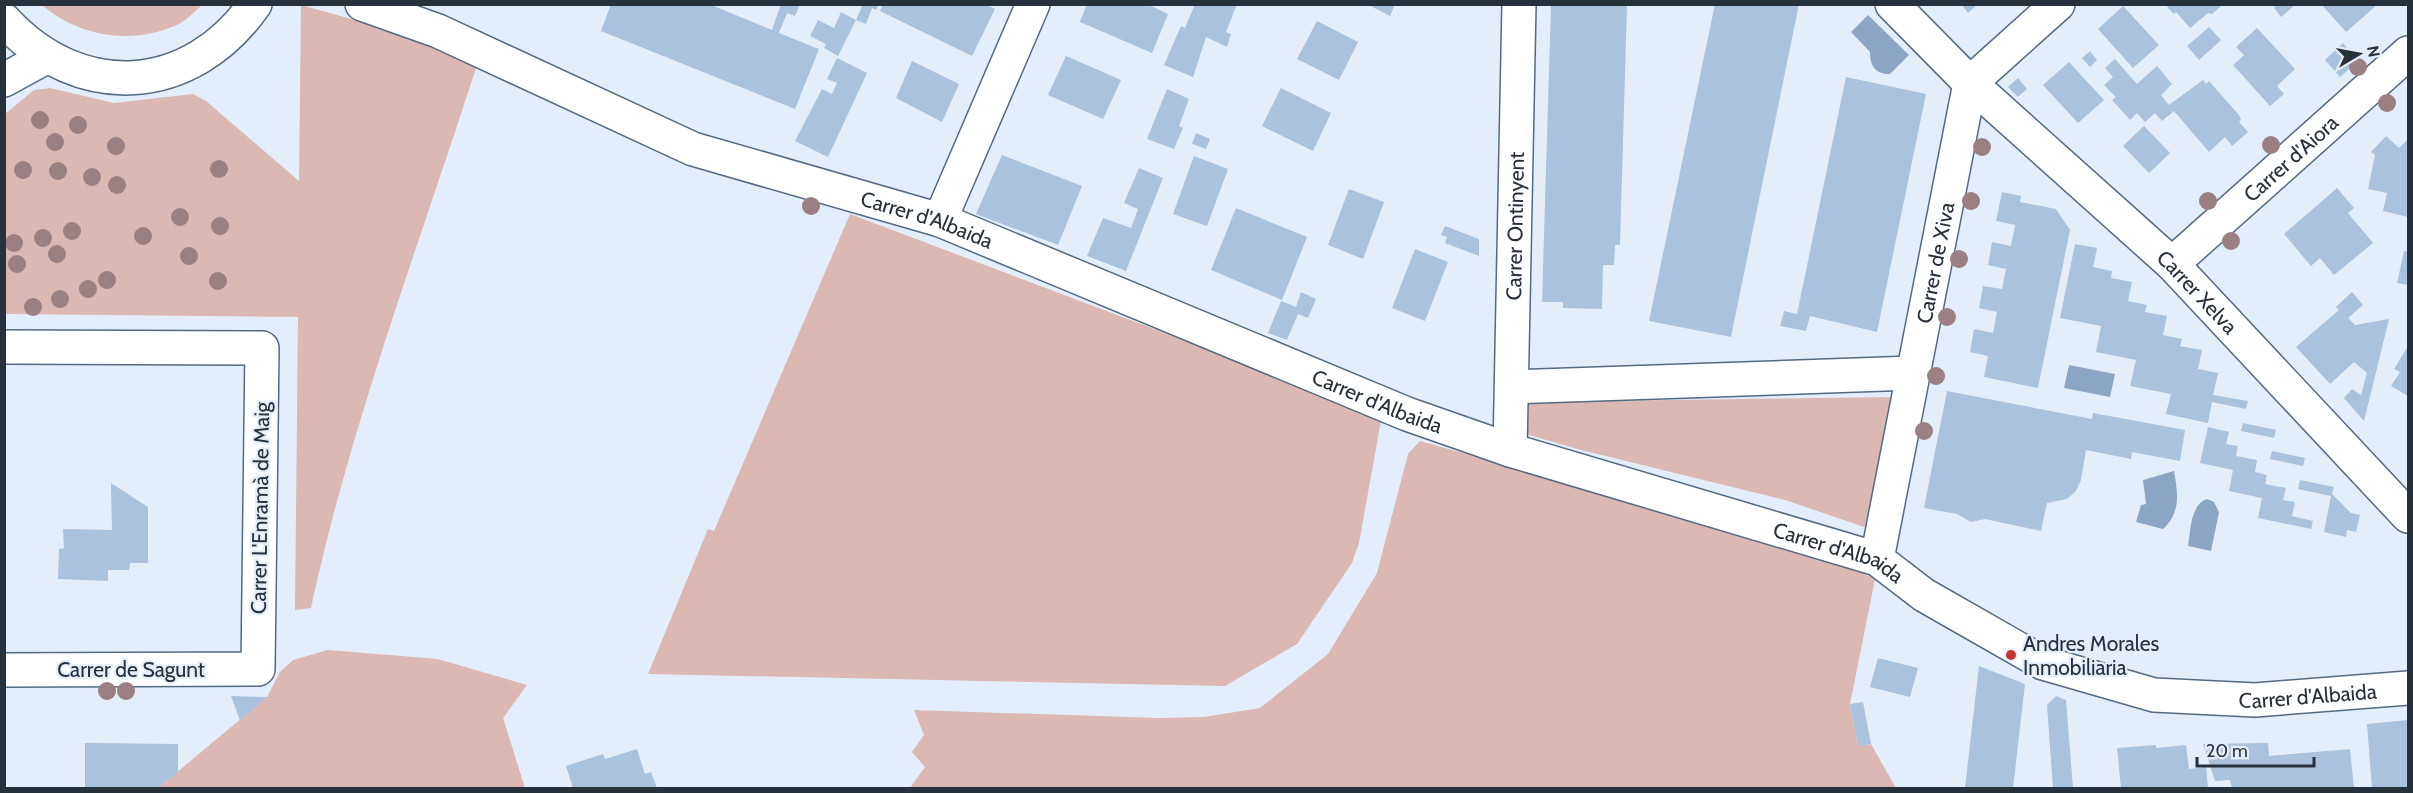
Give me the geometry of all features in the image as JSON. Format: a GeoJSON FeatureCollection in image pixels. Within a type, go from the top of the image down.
{"type":"FeatureCollection","features":[{"type":"Feature","properties":{"kind":"street"},"geometry":{"type":"LineString","coordinates":[[4,21],[22,40],[46,57],[90,75],[137,78],[183,67],[224,42],[255,4]]}},
{"type":"Feature","properties":{"kind":"street","name":"Carrer d'Albaida"},"geometry":{"type":"LineString","coordinates":[[362,4],[438,31],[693,150],[940,220],[1407,414],[1510,450],[1877,559],[1924,595],[2043,663],[2154,694],[2255,700],[2409,687]]}},
{"type":"Feature","properties":{"kind":"street"},"geometry":{"type":"LineString","coordinates":[[940,220],[1033,4]]}},
{"type":"Feature","properties":{"kind":"street","name":"Carrer Ontinyent"},"geometry":{"type":"LineString","coordinates":[[1510,450],[1519,4]]}},
{"type":"Feature","properties":{"kind":"street","name":"Carrer Xelva"},"geometry":{"type":"LineString","coordinates":[[1892,4],[1970,83],[2172,264],[2409,516]]}},
{"type":"Feature","properties":{"kind":"street"},"geometry":{"type":"LineString","coordinates":[[1970,83],[2058,4]]}},
{"type":"Feature","properties":{"kind":"street","name":"Carrer d'Aiora"},"geometry":{"type":"LineString","coordinates":[[2172,264],[2409,52]]}},
{"type":"Feature","properties":{"kind":"street"},"geometry":{"type":"LineString","coordinates":[[4,80],[46,57]]}},
{"type":"Feature","properties":{"kind":"street","name":"Carrer de Xiva"},"geometry":{"type":"LineString","coordinates":[[1877,559],[1970,83]]}},
{"type":"Feature","properties":{"kind":"street","name":"Carrer L'Enramà de Maig"},"geometry":{"type":"LineString","coordinates":[[4,347],[262,348],[258,669]]}},
{"type":"Feature","properties":{"kind":"street"},"geometry":{"type":"LineString","coordinates":[[1512,387],[1913,373]]}},
{"type":"Feature","properties":{"kind":"street","name":"Carrer de Sagunt"},"geometry":{"type":"LineString","coordinates":[[4,670],[258,669]]}},
{"type":"Feature","properties":{"kind":"shaded area"},"geometry":{"type":"Polygon","coordinates":[[[42,5],[202,5],[177,25],[142,35],[124,36],[89,31],[57,16],[42,5]]]}},
{"type":"Feature","properties":{"kind":"shaded area"},"geometry":{"type":"Polygon","coordinates":[[[301,5],[398,32],[477,65],[387,335],[345,471],[311,608],[295,610],[298,317],[5,314],[5,114],[34,90],[50,88],[114,103],[193,94],[206,101],[299,181],[301,5]]]}},
{"type":"Feature","properties":{"kind":"shaded area"},"geometry":{"type":"Polygon","coordinates":[[[850,214],[1382,415],[1359,543],[1352,563],[1297,644],[1225,686],[648,674],[708,529],[714,531],[850,214]]]}},
{"type":"Feature","properties":{"kind":"shaded area"},"geometry":{"type":"Polygon","coordinates":[[[1899,397],[1873,530],[1785,500],[1581,450],[1519,432],[1523,402],[1899,397]]]}},
{"type":"Feature","properties":{"kind":"shaded area"},"geometry":{"type":"Polygon","coordinates":[[[1420,441],[1605,493],[1845,565],[1875,579],[1850,704],[1858,746],[1871,744],[1896,788],[910,788],[925,767],[912,752],[924,735],[914,710],[1158,718],[1204,717],[1260,708],[1328,654],[1377,573],[1408,454],[1420,441]]]}},
{"type":"Feature","properties":{"kind":"shaded area"},"geometry":{"type":"Polygon","coordinates":[[[328,650],[438,659],[527,685],[503,718],[525,788],[158,788],[267,697],[280,672],[293,660],[328,650]]]}},
{"type":"Feature","properties":{"kind":"water"},"geometry":{"type":"Polygon","coordinates":[[[1868,15],[1909,55],[1890,74],[1881,73],[1874,68],[1870,52],[1851,32],[1868,15]]]}},
{"type":"Feature","properties":{"kind":"water"},"geometry":{"type":"Polygon","coordinates":[[[2069,365],[2115,374],[2110,397],[2064,388],[2069,365]]]}},
{"type":"Feature","properties":{"kind":"water"},"geometry":{"type":"Polygon","coordinates":[[[2174,471],[2177,502],[2169,523],[2163,529],[2136,522],[2141,505],[2146,504],[2143,480],[2174,471]]]}},
{"type":"Feature","properties":{"kind":"water"},"geometry":{"type":"Polygon","coordinates":[[[2207,499],[2214,502],[2219,512],[2211,551],[2188,546],[2194,512],[2201,502],[2207,499]]]}},
{"type":"Feature","properties":{"kind":"building"},"geometry":{"type":"Polygon","coordinates":[[[611,4],[709,4],[772,30],[781,4],[800,4],[795,16],[787,13],[779,33],[819,49],[795,109],[601,31],[611,4]]]}},
{"type":"Feature","properties":{"kind":"building"},"geometry":{"type":"Polygon","coordinates":[[[863,4],[879,4],[876,10],[872,8],[866,24],[856,20],[863,4]]]}},
{"type":"Feature","properties":{"kind":"building"},"geometry":{"type":"Polygon","coordinates":[[[883,4],[985,4],[995,9],[972,56],[880,11],[883,4]]]}},
{"type":"Feature","properties":{"kind":"building"},"geometry":{"type":"Polygon","coordinates":[[[1087,4],[1147,4],[1168,14],[1152,53],[1080,22],[1087,4]]]}},
{"type":"Feature","properties":{"kind":"building"},"geometry":{"type":"Polygon","coordinates":[[[1195,4],[1237,4],[1226,32],[1231,34],[1227,47],[1206,37],[1193,77],[1164,65],[1181,26],[1185,28],[1195,4]]]}},
{"type":"Feature","properties":{"kind":"building"},"geometry":{"type":"Polygon","coordinates":[[[1367,4],[1395,4],[1390,16],[1367,4]]]}},
{"type":"Feature","properties":{"kind":"building"},"geometry":{"type":"Polygon","coordinates":[[[1551,4],[1627,4],[1620,245],[1615,245],[1614,265],[1603,265],[1602,309],[1563,308],[1563,302],[1542,302],[1551,4]]]}},
{"type":"Feature","properties":{"kind":"building"},"geometry":{"type":"Polygon","coordinates":[[[1715,4],[1799,4],[1731,337],[1649,321],[1715,4]]]}},
{"type":"Feature","properties":{"kind":"building"},"geometry":{"type":"Polygon","coordinates":[[[1961,4],[1978,4],[1968,13],[1961,4]]]}},
{"type":"Feature","properties":{"kind":"building"},"geometry":{"type":"Polygon","coordinates":[[[2170,4],[2223,4],[2190,28],[2176,12],[2174,14],[2167,7],[2170,4]]]}},
{"type":"Feature","properties":{"kind":"building"},"geometry":{"type":"Polygon","coordinates":[[[2277,4],[2296,4],[2281,17],[2274,8],[2277,4]]]}},
{"type":"Feature","properties":{"kind":"building"},"geometry":{"type":"Polygon","coordinates":[[[2321,4],[2378,4],[2346,32],[2321,4]]]}},
{"type":"Feature","properties":{"kind":"building"},"geometry":{"type":"Polygon","coordinates":[[[2123,6],[2159,45],[2133,68],[2098,29],[2123,6]]]}},
{"type":"Feature","properties":{"kind":"building"},"geometry":{"type":"Polygon","coordinates":[[[841,12],[856,20],[838,56],[824,48],[826,44],[810,36],[818,20],[834,28],[841,12]]]}},
{"type":"Feature","properties":{"kind":"building"},"geometry":{"type":"Polygon","coordinates":[[[1317,21],[1358,42],[1339,80],[1297,59],[1317,21]]]}},
{"type":"Feature","properties":{"kind":"building"},"geometry":{"type":"Polygon","coordinates":[[[2209,27],[2221,40],[2199,60],[2187,46],[2209,27]]]}},
{"type":"Feature","properties":{"kind":"building"},"geometry":{"type":"Polygon","coordinates":[[[2257,28],[2295,69],[2277,86],[2284,94],[2270,106],[2233,65],[2244,55],[2236,47],[2257,28]]]}},
{"type":"Feature","properties":{"kind":"building"},"geometry":{"type":"Polygon","coordinates":[[[2343,43],[2358,61],[2340,77],[2325,60],[2343,43]]]}},
{"type":"Feature","properties":{"kind":"building"},"geometry":{"type":"Polygon","coordinates":[[[2090,51],[2097,60],[2090,67],[2082,58],[2090,51]]]}},
{"type":"Feature","properties":{"kind":"building"},"geometry":{"type":"Polygon","coordinates":[[[1066,56],[1121,80],[1103,119],[1048,95],[1066,56]]]}},
{"type":"Feature","properties":{"kind":"building"},"geometry":{"type":"Polygon","coordinates":[[[837,58],[867,73],[828,157],[795,141],[822,89],[832,94],[837,83],[827,79],[837,58]]]}},
{"type":"Feature","properties":{"kind":"building"},"geometry":{"type":"Polygon","coordinates":[[[2115,59],[2137,84],[2157,66],[2172,84],[2161,95],[2169,105],[2203,80],[2206,84],[2209,81],[2239,115],[2241,120],[2239,122],[2248,132],[2232,146],[2225,137],[2209,152],[2174,111],[2162,121],[2155,113],[2145,122],[2137,113],[2130,120],[2112,100],[2116,97],[2104,85],[2113,77],[2105,68],[2115,59]]]}},
{"type":"Feature","properties":{"kind":"building"},"geometry":{"type":"Polygon","coordinates":[[[912,61],[959,84],[942,122],[896,98],[912,61]]]}},
{"type":"Feature","properties":{"kind":"building"},"geometry":{"type":"Polygon","coordinates":[[[2069,62],[2104,100],[2078,123],[2043,85],[2069,62]]]}},
{"type":"Feature","properties":{"kind":"building"},"geometry":{"type":"Polygon","coordinates":[[[1846,77],[1926,94],[1877,332],[1810,316],[1806,331],[1780,326],[1784,311],[1797,314],[1846,77]]]}},
{"type":"Feature","properties":{"kind":"building"},"geometry":{"type":"Polygon","coordinates":[[[2018,78],[2027,89],[2018,97],[2008,87],[2018,78]]]}},
{"type":"Feature","properties":{"kind":"building"},"geometry":{"type":"Polygon","coordinates":[[[1281,88],[1331,113],[1313,151],[1262,126],[1281,88]]]}},
{"type":"Feature","properties":{"kind":"building"},"geometry":{"type":"Polygon","coordinates":[[[1167,89],[1189,99],[1179,126],[1183,128],[1174,149],[1147,139],[1167,89]]]}},
{"type":"Feature","properties":{"kind":"building"},"geometry":{"type":"Polygon","coordinates":[[[2144,126],[2170,153],[2149,173],[2123,146],[2144,126]]]}},
{"type":"Feature","properties":{"kind":"building"},"geometry":{"type":"Polygon","coordinates":[[[1196,133],[1210,139],[1206,149],[1192,144],[1196,133]]]}},
{"type":"Feature","properties":{"kind":"building"},"geometry":{"type":"Polygon","coordinates":[[[2386,136],[2399,148],[2408,139],[2408,217],[2383,211],[2387,193],[2368,189],[2375,155],[2371,152],[2386,136]]]}},
{"type":"Feature","properties":{"kind":"building"},"geometry":{"type":"Polygon","coordinates":[[[1002,155],[1082,186],[1058,245],[976,214],[1002,155]]]}},
{"type":"Feature","properties":{"kind":"building"},"geometry":{"type":"Polygon","coordinates":[[[1194,156],[1228,169],[1207,226],[1173,214],[1194,156]]]}},
{"type":"Feature","properties":{"kind":"building"},"geometry":{"type":"Polygon","coordinates":[[[1139,168],[1163,178],[1126,271],[1087,256],[1103,218],[1131,228],[1138,209],[1124,203],[1139,168]]]}},
{"type":"Feature","properties":{"kind":"building"},"geometry":{"type":"Polygon","coordinates":[[[2337,188],[2354,208],[2348,213],[2373,243],[2334,275],[2320,258],[2311,266],[2284,234],[2337,188]]]}},
{"type":"Feature","properties":{"kind":"building"},"geometry":{"type":"Polygon","coordinates":[[[1349,189],[1384,202],[1363,259],[1328,245],[1349,189]]]}},
{"type":"Feature","properties":{"kind":"building"},"geometry":{"type":"Polygon","coordinates":[[[2002,192],[2021,196],[2020,202],[2056,209],[2070,230],[2038,388],[1984,377],[1988,356],[1970,352],[1974,329],[1993,333],[1997,312],[1979,308],[1983,286],[2002,289],[2006,269],[1988,265],[1992,242],[2011,246],[2015,225],[1996,221],[2002,192]]]}},
{"type":"Feature","properties":{"kind":"building"},"geometry":{"type":"Polygon","coordinates":[[[1236,208],[1307,237],[1282,300],[1211,270],[1236,208]]]}},
{"type":"Feature","properties":{"kind":"building"},"geometry":{"type":"Polygon","coordinates":[[[1445,226],[1479,239],[1479,256],[1445,243],[1447,237],[1441,235],[1445,226]]]}},
{"type":"Feature","properties":{"kind":"building"},"geometry":{"type":"Polygon","coordinates":[[[2075,244],[2097,248],[2093,267],[2112,271],[2111,278],[2132,282],[2128,301],[2147,305],[2145,312],[2167,316],[2163,335],[2182,339],[2180,346],[2202,350],[2198,369],[2218,373],[2213,395],[2248,401],[2246,409],[2212,402],[2208,423],[2166,414],[2171,394],[2130,386],[2136,360],[2096,352],[2101,326],[2060,318],[2075,244]]]}},
{"type":"Feature","properties":{"kind":"building"},"geometry":{"type":"Polygon","coordinates":[[[1415,249],[1448,262],[1425,321],[1392,308],[1415,249]]]}},
{"type":"Feature","properties":{"kind":"building"},"geometry":{"type":"Polygon","coordinates":[[[2404,251],[2408,252],[2408,285],[2397,283],[2404,251]]]}},
{"type":"Feature","properties":{"kind":"building"},"geometry":{"type":"Polygon","coordinates":[[[1301,292],[1316,299],[1308,318],[1298,314],[1287,340],[1268,333],[1281,301],[1296,307],[1301,292]]]}},
{"type":"Feature","properties":{"kind":"building"},"geometry":{"type":"Polygon","coordinates":[[[2352,292],[2363,305],[2348,318],[2355,325],[2389,319],[2364,421],[2344,398],[2352,389],[2361,395],[2367,373],[2354,362],[2330,384],[2296,347],[2339,310],[2336,307],[2352,292]]]}},
{"type":"Feature","properties":{"kind":"building"},"geometry":{"type":"Polygon","coordinates":[[[2408,346],[2408,396],[2391,386],[2400,372],[2394,369],[2408,346]]]}},
{"type":"Feature","properties":{"kind":"building"},"geometry":{"type":"Polygon","coordinates":[[[1947,391],[2092,419],[2093,413],[2185,430],[2180,461],[2132,452],[2131,459],[2086,450],[2081,480],[2076,491],[2067,499],[2047,503],[2041,531],[1985,519],[1971,522],[1957,514],[1924,508],[1947,391]]]}},
{"type":"Feature","properties":{"kind":"building"},"geometry":{"type":"Polygon","coordinates":[[[2243,423],[2276,430],[2274,438],[2241,431],[2243,423]]]}},
{"type":"Feature","properties":{"kind":"building"},"geometry":{"type":"Polygon","coordinates":[[[2208,427],[2229,432],[2226,444],[2238,446],[2236,456],[2257,460],[2255,472],[2267,475],[2265,484],[2286,488],[2283,500],[2295,502],[2292,516],[2313,521],[2311,529],[2258,518],[2262,498],[2229,491],[2233,470],[2200,463],[2208,427]]]}},
{"type":"Feature","properties":{"kind":"building"},"geometry":{"type":"Polygon","coordinates":[[[2272,451],[2305,458],[2303,466],[2270,459],[2272,451]]]}},
{"type":"Feature","properties":{"kind":"building"},"geometry":{"type":"Polygon","coordinates":[[[2300,480],[2334,487],[2332,494],[2351,513],[2360,515],[2356,532],[2347,530],[2346,537],[2324,532],[2331,496],[2298,489],[2300,480]]]}},
{"type":"Feature","properties":{"kind":"building"},"geometry":{"type":"Polygon","coordinates":[[[111,483],[148,507],[148,563],[130,563],[129,570],[108,570],[108,581],[58,579],[59,549],[64,548],[63,529],[112,530],[111,483]]]}},
{"type":"Feature","properties":{"kind":"building"},"geometry":{"type":"Polygon","coordinates":[[[1878,658],[1918,668],[1910,697],[1870,687],[1878,658]]]}},
{"type":"Feature","properties":{"kind":"building"},"geometry":{"type":"Polygon","coordinates":[[[1979,666],[2025,684],[2013,788],[1965,788],[1979,666]]]}},
{"type":"Feature","properties":{"kind":"building"},"geometry":{"type":"Polygon","coordinates":[[[231,696],[267,697],[240,721],[231,696]]]}},
{"type":"Feature","properties":{"kind":"building"},"geometry":{"type":"Polygon","coordinates":[[[2056,696],[2066,700],[2073,788],[2053,788],[2047,705],[2056,696]]]}},
{"type":"Feature","properties":{"kind":"building"},"geometry":{"type":"Polygon","coordinates":[[[1863,702],[1871,744],[1858,746],[1850,704],[1863,702]]]}},
{"type":"Feature","properties":{"kind":"building"},"geometry":{"type":"Polygon","coordinates":[[[2408,720],[2408,788],[2372,788],[2367,724],[2408,720]]]}},
{"type":"Feature","properties":{"kind":"building"},"geometry":{"type":"Polygon","coordinates":[[[85,743],[178,744],[178,772],[158,788],[85,788],[85,743]]]}},
{"type":"Feature","properties":{"kind":"building"},"geometry":{"type":"Polygon","coordinates":[[[2268,743],[2269,756],[2350,749],[2354,788],[2232,788],[2230,780],[2215,781],[2203,744],[2268,743]]]}},
{"type":"Feature","properties":{"kind":"building"},"geometry":{"type":"Polygon","coordinates":[[[2156,745],[2156,748],[2186,745],[2189,769],[2206,767],[2208,788],[2121,788],[2117,748],[2156,745]]]}},
{"type":"Feature","properties":{"kind":"building"},"geometry":{"type":"Polygon","coordinates":[[[637,749],[645,774],[651,772],[657,788],[573,788],[566,766],[603,754],[605,759],[637,749]]]}},
{"type":"Feature","properties":{"kind":"place","name":"Andres Morales Inmobiliaria"},"geometry":{"type":"Point","coordinates":[2011,655]}}]}
